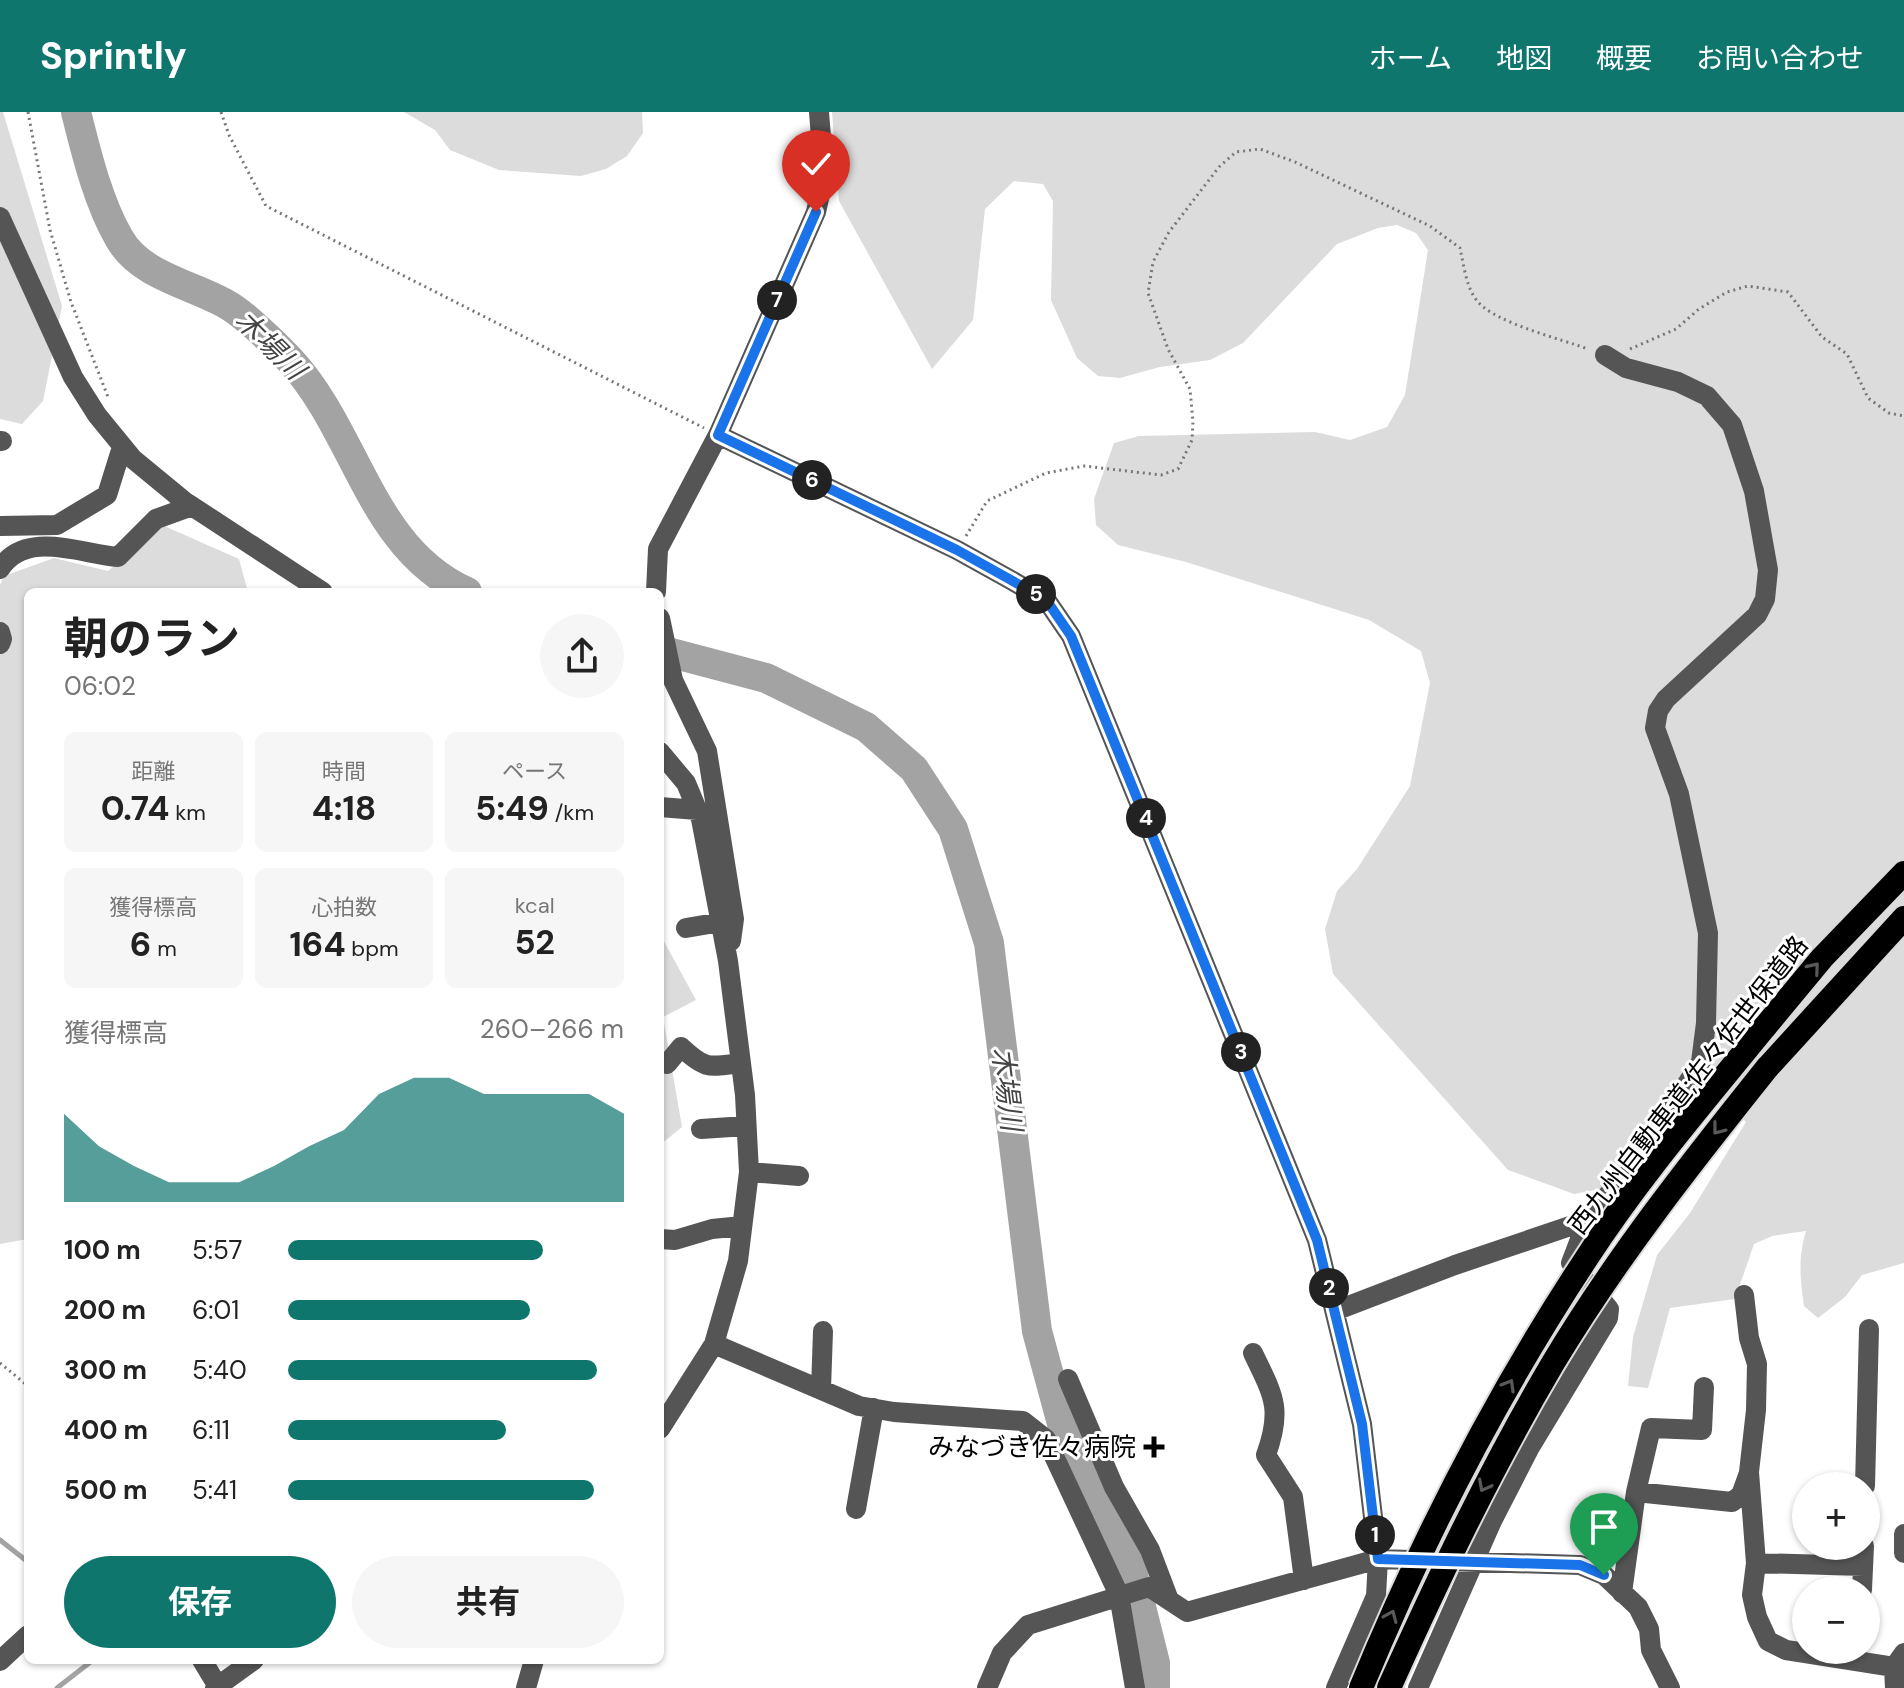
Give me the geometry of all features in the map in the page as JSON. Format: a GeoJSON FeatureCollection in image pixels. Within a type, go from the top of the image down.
{"type":"FeatureCollection","features":[{"type":"Feature","properties":{"kind":"highway","name":"西九州自動車道;佐々佐世保道路"},"geometry":{"type":"LineString","coordinates":[[1361,1688],[1433,1524],[1530,1349],[1587,1257],[1644,1178],[1764,1028],[1822,958],[1904,873]]}},
{"type":"Feature","properties":{"kind":"highway","name":"西九州自動車道;佐々佐世保道路"},"geometry":{"type":"LineString","coordinates":[[1389,1688],[1458,1536],[1502,1451],[1555,1360],[1662,1200],[1767,1068],[1904,918]]}},
{"type":"Feature","properties":{"kind":"street"},"geometry":{"type":"LineString","coordinates":[[656,588],[658,549],[718,435],[816,212],[824,176],[819,112]]}},
{"type":"Feature","properties":{"kind":"street"},"geometry":{"type":"LineString","coordinates":[[0,217],[73,377],[122,447],[192,506],[317,588]]}},
{"type":"Feature","properties":{"kind":"street"},"geometry":{"type":"LineString","coordinates":[[1335,1311],[1455,1265],[1582,1222],[1632,1170],[1701,1062],[1706,1023],[1708,933],[1679,794],[1655,728],[1658,711],[1666,699],[1757,615],[1765,599],[1768,570],[1754,491],[1732,425],[1707,396],[1678,382],[1626,368],[1605,355]]}},
{"type":"Feature","properties":{"kind":"street"},"geometry":{"type":"LineString","coordinates":[[718,435],[957,550],[1047,601],[1071,636],[1317,1240],[1335,1311],[1362,1424],[1378,1559],[1376,1596],[1336,1688]]}},
{"type":"Feature","properties":{"kind":"street"},"geometry":{"type":"LineString","coordinates":[[0,526],[57,525],[107,495],[122,447]]}},
{"type":"Feature","properties":{"kind":"street"},"geometry":{"type":"LineString","coordinates":[[0,569],[7,557],[26,549],[57,547],[118,557],[156,519],[192,506]]}},
{"type":"Feature","properties":{"kind":"street"},"geometry":{"type":"LineString","coordinates":[[26,549],[27,525]]}},
{"type":"Feature","properties":{"kind":"street"},"geometry":{"type":"LineString","coordinates":[[0,541],[26,549]]}},
{"type":"Feature","properties":{"kind":"street"},"geometry":{"type":"LineString","coordinates":[[0,632],[0,644]]}},
{"type":"Feature","properties":{"kind":"street"},"geometry":{"type":"LineString","coordinates":[[664,637],[673,680],[707,751],[734,919],[728,961]]}},
{"type":"Feature","properties":{"kind":"street"},"geometry":{"type":"LineString","coordinates":[[664,757],[686,783],[697,810],[721,922],[741,1063],[749,1172],[738,1261],[714,1344],[664,1423]]}},
{"type":"Feature","properties":{"kind":"street"},"geometry":{"type":"LineString","coordinates":[[664,807],[697,810]]}},
{"type":"Feature","properties":{"kind":"street"},"geometry":{"type":"LineString","coordinates":[[686,928],[721,922]]}},
{"type":"Feature","properties":{"kind":"street"},"geometry":{"type":"LineString","coordinates":[[667,1064],[681,1047],[708,1067],[741,1063]]}},
{"type":"Feature","properties":{"kind":"street"},"geometry":{"type":"LineString","coordinates":[[701,1129],[746,1126]]}},
{"type":"Feature","properties":{"kind":"street"},"geometry":{"type":"LineString","coordinates":[[749,1172],[799,1176]]}},
{"type":"Feature","properties":{"kind":"street"},"geometry":{"type":"LineString","coordinates":[[1418,1688],[1492,1521],[1530,1447],[1608,1318],[1609,1309],[1571,1263],[1590,1213]]}},
{"type":"Feature","properties":{"kind":"street"},"geometry":{"type":"LineString","coordinates":[[664,1239],[675,1240],[712,1229],[742,1226]]}},
{"type":"Feature","properties":{"kind":"street"},"geometry":{"type":"LineString","coordinates":[[1744,1295],[1749,1338],[1757,1364],[1756,1410],[1749,1472],[1756,1563],[1752,1595],[1757,1617],[1768,1641],[1792,1650]]}},
{"type":"Feature","properties":{"kind":"street"},"geometry":{"type":"LineString","coordinates":[[1865,1472],[1869,1329]]}},
{"type":"Feature","properties":{"kind":"street"},"geometry":{"type":"LineString","coordinates":[[821,1389],[823,1331]]}},
{"type":"Feature","properties":{"kind":"street"},"geometry":{"type":"LineString","coordinates":[[714,1344],[859,1406],[1023,1421],[1046,1439],[1121,1595],[1135,1688]]}},
{"type":"Feature","properties":{"kind":"street"},"geometry":{"type":"LineString","coordinates":[[1253,1353],[1275,1406],[1275,1429],[1266,1455],[1293,1497],[1304,1580]]}},
{"type":"Feature","properties":{"kind":"street"},"geometry":{"type":"LineString","coordinates":[[1068,1379],[1114,1487],[1150,1550],[1169,1600]]}},
{"type":"Feature","properties":{"kind":"street"},"geometry":{"type":"LineString","coordinates":[[1622,1593],[1636,1492],[1651,1428],[1702,1430],[1704,1387]]}},
{"type":"Feature","properties":{"kind":"street"},"geometry":{"type":"LineString","coordinates":[[856,1509],[874,1408]]}},
{"type":"Feature","properties":{"kind":"street"},"geometry":{"type":"LineString","coordinates":[[1636,1492],[1732,1502],[1741,1495],[1749,1472]]}},
{"type":"Feature","properties":{"kind":"street"},"geometry":{"type":"LineString","coordinates":[[1904,1534],[1904,1552]]}},
{"type":"Feature","properties":{"kind":"street"},"geometry":{"type":"LineString","coordinates":[[987,1688],[1002,1653],[1028,1625],[1149,1587],[1187,1612],[1378,1559],[1580,1565],[1604,1575],[1638,1607],[1649,1629],[1651,1650],[1670,1688]]}},
{"type":"Feature","properties":{"kind":"street"},"geometry":{"type":"LineString","coordinates":[[1756,1563],[1802,1560]]}},
{"type":"Feature","properties":{"kind":"street"},"geometry":{"type":"LineString","coordinates":[[0,1661],[24,1639]]}},
{"type":"Feature","properties":{"kind":"street"},"geometry":{"type":"LineString","coordinates":[[1895,1688],[1899,1660]]}},
{"type":"Feature","properties":{"kind":"street"},"geometry":{"type":"LineString","coordinates":[[204,1664],[216,1686],[248,1664]]}},
{"type":"Feature","properties":{"kind":"street"},"geometry":{"type":"LineString","coordinates":[[526,1688],[533,1664]]}},
{"type":"Feature","properties":{"kind":"path"},"geometry":{"type":"LineString","coordinates":[[28,112],[50,230],[71,302],[113,408]]}},
{"type":"Feature","properties":{"kind":"path"},"geometry":{"type":"LineString","coordinates":[[221,112],[229,135],[266,206],[718,435]]}},
{"type":"Feature","properties":{"kind":"path"},"geometry":{"type":"LineString","coordinates":[[957,550],[987,501],[1046,473],[1084,466],[1161,475],[1178,469],[1192,440],[1190,389],[1168,349],[1148,293],[1153,262],[1169,232],[1219,167],[1236,152],[1260,149],[1295,162],[1430,226],[1460,248],[1469,285],[1479,303],[1506,320],[1605,355],[1641,346],[1676,329],[1699,309],[1727,292],[1748,286],[1788,292],[1822,337],[1847,354],[1868,398],[1889,413],[1904,416]]}},
{"type":"Feature","properties":{"kind":"path"},"geometry":{"type":"LineString","coordinates":[[0,1363],[24,1383]]}},
{"type":"Feature","properties":{"kind":"shaded area"},"geometry":{"type":"Polygon","coordinates":[[[0,112],[3,112],[62,306],[43,401],[22,424],[0,419],[0,112]]]}},
{"type":"Feature","properties":{"kind":"shaded area"},"geometry":{"type":"Polygon","coordinates":[[[404,112],[642,112],[643,133],[627,156],[606,169],[581,176],[499,170],[450,150],[435,130],[404,112]]]}},
{"type":"Feature","properties":{"kind":"shaded area"},"geometry":{"type":"Polygon","coordinates":[[[832,112],[1904,112],[1904,1263],[1862,1275],[1845,1297],[1818,1318],[1804,1306],[1801,1259],[1806,1231],[1772,1236],[1754,1244],[1735,1299],[1670,1308],[1648,1388],[1628,1386],[1633,1337],[1657,1255],[1690,1213],[1746,1122],[1693,1069],[1611,1187],[1574,1194],[1508,1170],[1333,974],[1325,929],[1337,891],[1357,869],[1410,786],[1430,683],[1421,651],[1369,620],[1186,562],[1118,545],[1096,525],[1094,499],[1114,443],[1139,436],[1315,432],[1350,440],[1387,427],[1405,395],[1428,250],[1416,233],[1397,225],[1378,228],[1337,244],[1243,343],[1210,360],[1160,367],[1120,378],[1098,376],[1077,358],[1051,300],[1053,201],[1043,184],[1014,181],[985,209],[973,320],[932,369],[839,201],[832,112]]]}},
{"type":"Feature","properties":{"kind":"shaded area"},"geometry":{"type":"Polygon","coordinates":[[[162,525],[239,559],[247,588],[24,588],[24,1240],[0,1244],[0,585],[4,576],[54,558],[108,571],[162,525]]]}},
{"type":"Feature","properties":{"kind":"shaded area"},"geometry":{"type":"Polygon","coordinates":[[[664,941],[696,1000],[664,1016],[664,941]]]}},
{"type":"Feature","properties":{"kind":"shaded area"},"geometry":{"type":"Polygon","coordinates":[[[664,1023],[682,1127],[664,1142],[664,1023]]]}},
{"type":"Feature","properties":{"kind":"waterway","name":"木場川"},"geometry":{"type":"LineString","coordinates":[[76,112],[99,193],[128,251],[167,278],[233,308],[290,360],[313,389],[386,519],[408,548],[434,573],[460,588]]}},
{"type":"Feature","properties":{"kind":"waterway","name":"木場川"},"geometry":{"type":"LineString","coordinates":[[664,651],[766,678],[866,727],[914,769],[953,829],[989,943],[1037,1331],[1064,1431],[1131,1567],[1155,1663],[1155,1688]]}},
{"type":"Feature","properties":{"kind":"waterway"},"geometry":{"type":"LineString","coordinates":[[0,1540],[24,1559]]}},
{"type":"Feature","properties":{"kind":"waterway"},"geometry":{"type":"LineString","coordinates":[[57,1688],[88,1664]]}},
{"type":"Feature","properties":{"kind":"place","name":"みなづき佐々病院"},"geometry":{"type":"Point","coordinates":[1154,1447]}},
{"type":"Feature","properties":{"kind":"route"},"geometry":{"type":"LineString","coordinates":[[816,212],[718,435],[957,550],[1011,580],[1047,601],[1071,636],[1317,1240],[1362,1424],[1378,1559],[1555,1563],[1580,1565],[1604,1575]]}}]}
